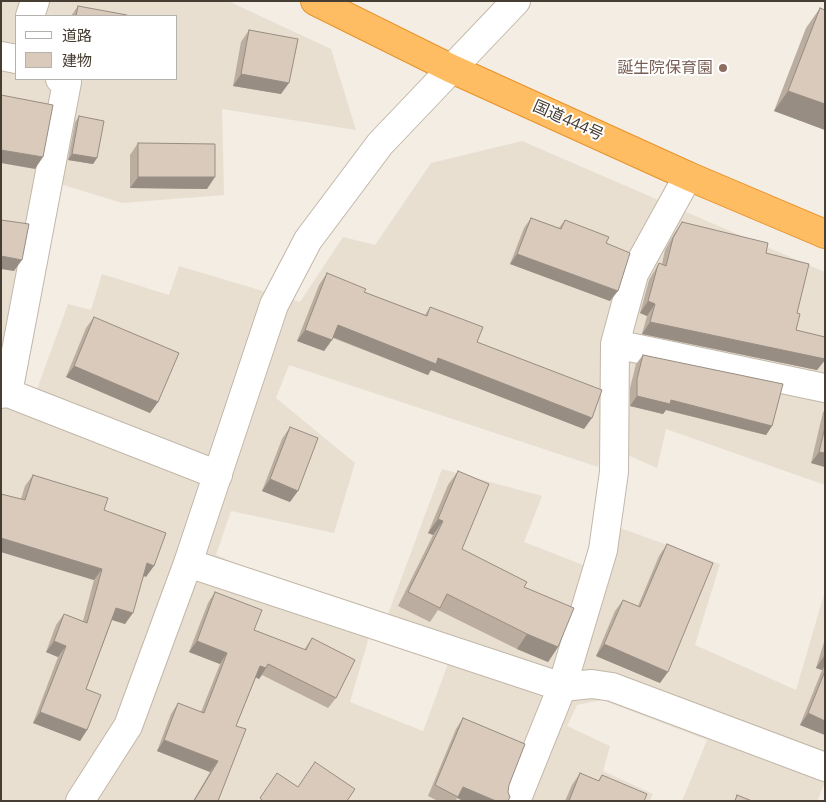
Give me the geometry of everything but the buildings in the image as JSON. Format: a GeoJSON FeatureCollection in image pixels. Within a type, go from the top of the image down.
{"type":"FeatureCollection","features":[{"type":"Feature","properties":{"kind":"highway","name":"国道444号"},"geometry":{"type":"LineString","coordinates":[[315,1],[450,68],[688,176],[825,234]]}},
{"type":"Feature","properties":{"kind":"street"},"geometry":{"type":"LineString","coordinates":[[30,15],[35,1]]}},
{"type":"Feature","properties":{"kind":"street"},"geometry":{"type":"LineString","coordinates":[[80,801],[128,726],[188,563],[274,305],[308,240],[380,144],[450,68],[516,1]]}},
{"type":"Feature","properties":{"kind":"street"},"geometry":{"type":"LineString","coordinates":[[1,56],[15,59]]}},
{"type":"Feature","properties":{"kind":"street"},"geometry":{"type":"LineString","coordinates":[[62,80],[67,82],[5,394],[218,475]]}},
{"type":"Feature","properties":{"kind":"street"},"geometry":{"type":"LineString","coordinates":[[516,801],[562,687],[604,550],[614,472],[615,344],[634,274],[688,176]]}},
{"type":"Feature","properties":{"kind":"street"},"geometry":{"type":"LineString","coordinates":[[615,344],[825,388]]}},
{"type":"Feature","properties":{"kind":"street"},"geometry":{"type":"LineString","coordinates":[[188,563],[562,687],[592,684],[612,687],[825,767]]}},
{"type":"Feature","properties":{"kind":"shaded area"},"geometry":{"type":"Polygon","coordinates":[[[1,1],[228,1],[331,49],[356,130],[222,109],[224,195],[122,203],[60,184],[13,383],[36,392],[68,304],[91,310],[102,274],[169,295],[179,266],[300,302],[343,237],[375,245],[431,163],[522,141],[825,272],[825,485],[666,429],[657,468],[602,444],[598,467],[289,365],[276,398],[355,463],[334,533],[231,511],[216,555],[374,620],[350,702],[423,731],[448,664],[381,633],[442,469],[542,496],[524,542],[586,566],[598,520],[720,564],[695,645],[796,690],[825,591],[825,782],[817,801],[682,801],[707,740],[602,700],[577,705],[567,726],[610,746],[603,771],[653,794],[650,801],[1,801],[1,1]]]}},
{"type":"Feature","properties":{"kind":"place","name":"誕生院保育園"},"geometry":{"type":"Point","coordinates":[723,68]}}]}
